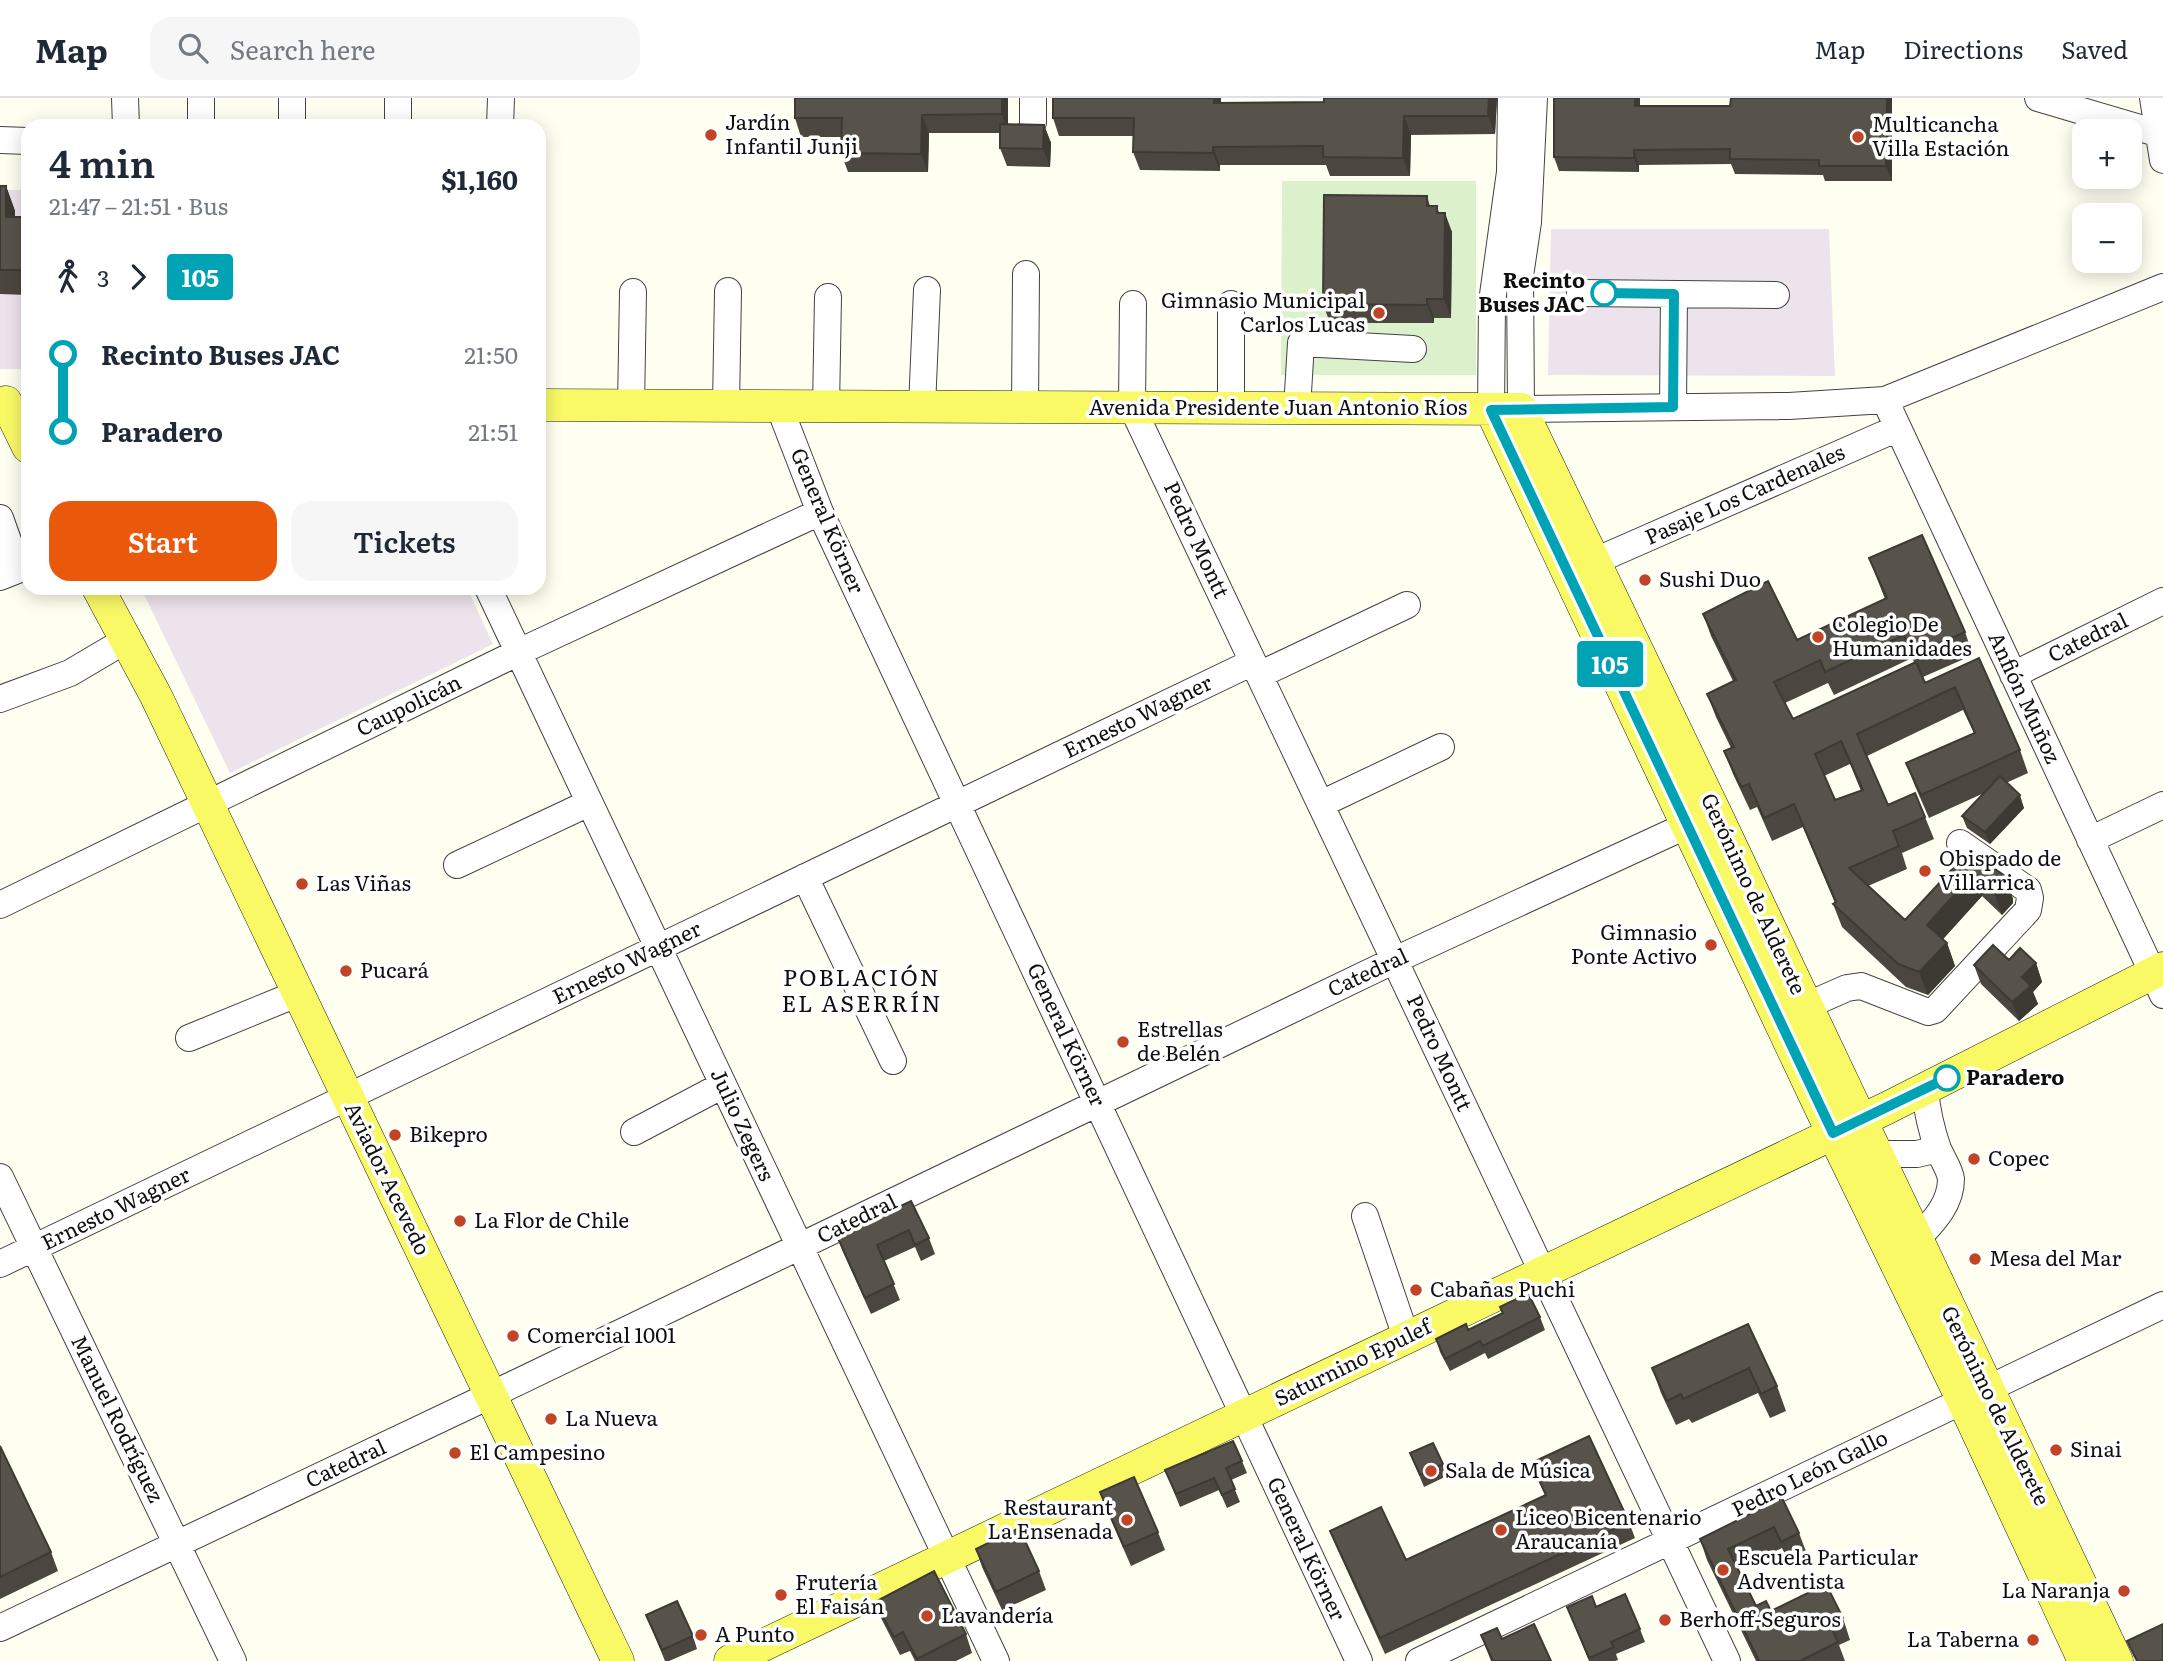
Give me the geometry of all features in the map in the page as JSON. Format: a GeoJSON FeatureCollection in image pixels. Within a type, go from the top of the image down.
{"type":"FeatureCollection","features":[{"type":"Feature","properties":{"kind":"main road"},"geometry":{"type":"LineString","coordinates":[[11,402],[21,428]]}},
{"type":"Feature","properties":{"kind":"main road","name":"Avenida Presidente Juan Antonio Ríos"},"geometry":{"type":"LineString","coordinates":[[546,405],[1506,410]]}},
{"type":"Feature","properties":{"kind":"main road","name":"Gerónimo de Alderete"},"geometry":{"type":"LineString","coordinates":[[1506,410],[1593,562],[1715,812],[1806,1006],[1846,1127],[1875,1154],[1916,1240],[1975,1395]]}},
{"type":"Feature","properties":{"kind":"main road","name":"Gerónimo de Alderete"},"geometry":{"type":"LineString","coordinates":[[1506,410],[1687,827],[1846,1127],[1975,1395],[2108,1654]]}},
{"type":"Feature","properties":{"kind":"main road","name":"Aviador Acevedo"},"geometry":{"type":"LineString","coordinates":[[102,595],[156,696],[618,1661]]}},
{"type":"Feature","properties":{"kind":"main road","name":"Aviador Acevedo"},"geometry":{"type":"LineString","coordinates":[[123,595],[140,631],[156,696]]}},
{"type":"Feature","properties":{"kind":"main road","name":"Saturnino Epulef"},"geometry":{"type":"LineString","coordinates":[[730,1661],[769,1650],[947,1557],[2160,979]]}},
{"type":"Feature","properties":{"kind":"street"},"geometry":{"type":"LineString","coordinates":[[125,98],[126,119]]}},
{"type":"Feature","properties":{"kind":"street"},"geometry":{"type":"LineString","coordinates":[[201,98],[201,119]]}},
{"type":"Feature","properties":{"kind":"street"},"geometry":{"type":"LineString","coordinates":[[292,98],[292,119]]}},
{"type":"Feature","properties":{"kind":"street"},"geometry":{"type":"LineString","coordinates":[[398,98],[398,119]]}},
{"type":"Feature","properties":{"kind":"street"},"geometry":{"type":"LineString","coordinates":[[500,119],[501,98]]}},
{"type":"Feature","properties":{"kind":"street","name":"Gerónimo de Alderete"},"geometry":{"type":"LineString","coordinates":[[1506,410],[1492,302],[1510,172],[1511,98]]}},
{"type":"Feature","properties":{"kind":"street","name":"Gerónimo de Alderete"},"geometry":{"type":"LineString","coordinates":[[1506,410],[1528,222],[1534,98]]}},
{"type":"Feature","properties":{"kind":"street"},"geometry":{"type":"LineString","coordinates":[[2038,98],[2162,153]]}},
{"type":"Feature","properties":{"kind":"street"},"geometry":{"type":"LineString","coordinates":[[2153,98],[2162,153]]}},
{"type":"Feature","properties":{"kind":"street"},"geometry":{"type":"LineString","coordinates":[[0,140],[21,141]]}},
{"type":"Feature","properties":{"kind":"street"},"geometry":{"type":"LineString","coordinates":[[1025,407],[1026,274]]}},
{"type":"Feature","properties":{"kind":"street","name":"Avenida Presidente Juan Antonio Ríos"},"geometry":{"type":"LineString","coordinates":[[1506,410],[1789,406],[1885,400],[2163,287]]}},
{"type":"Feature","properties":{"kind":"street"},"geometry":{"type":"LineString","coordinates":[[922,407],[927,290]]}},
{"type":"Feature","properties":{"kind":"street"},"geometry":{"type":"LineString","coordinates":[[726,406],[728,291]]}},
{"type":"Feature","properties":{"kind":"street"},"geometry":{"type":"LineString","coordinates":[[631,405],[633,292]]}},
{"type":"Feature","properties":{"kind":"street"},"geometry":{"type":"LineString","coordinates":[[1580,293],[1776,295]]}},
{"type":"Feature","properties":{"kind":"street"},"geometry":{"type":"LineString","coordinates":[[1673,407],[1674,294]]}},
{"type":"Feature","properties":{"kind":"street"},"geometry":{"type":"LineString","coordinates":[[826,407],[828,297]]}},
{"type":"Feature","properties":{"kind":"street"},"geometry":{"type":"LineString","coordinates":[[1132,407],[1133,304]]}},
{"type":"Feature","properties":{"kind":"street"},"geometry":{"type":"LineString","coordinates":[[1231,304],[1231,409]]}},
{"type":"Feature","properties":{"kind":"street"},"geometry":{"type":"LineString","coordinates":[[1297,409],[1301,343],[1413,349]]}},
{"type":"Feature","properties":{"kind":"street","name":"Anfión Muñoz"},"geometry":{"type":"LineString","coordinates":[[1885,400],[2090,840],[2160,979]]}},
{"type":"Feature","properties":{"kind":"street","name":"General Körner"},"geometry":{"type":"LineString","coordinates":[[779,406],[820,512],[1359,1661]]}},
{"type":"Feature","properties":{"kind":"street","name":"Pedro Montt"},"geometry":{"type":"LineString","coordinates":[[1132,407],[1727,1661]]}},
{"type":"Feature","properties":{"kind":"street","name":"Pasaje Los Cardenales"},"geometry":{"type":"LineString","coordinates":[[1593,562],[1898,428]]}},
{"type":"Feature","properties":{"kind":"street","name":"Caupolicán"},"geometry":{"type":"LineString","coordinates":[[0,905],[518,653],[820,512]]}},
{"type":"Feature","properties":{"kind":"street"},"geometry":{"type":"LineString","coordinates":[[0,519],[11,549],[0,553]]}},
{"type":"Feature","properties":{"kind":"street"},"geometry":{"type":"LineString","coordinates":[[0,577],[21,569]]}},
{"type":"Feature","properties":{"kind":"street","name":"Julio Zegers"},"geometry":{"type":"LineString","coordinates":[[491,595],[996,1661]]}},
{"type":"Feature","properties":{"kind":"street","name":"Catedral"},"geometry":{"type":"LineString","coordinates":[[2013,675],[2163,601]]}},
{"type":"Feature","properties":{"kind":"street","name":"Ernesto Wagner"},"geometry":{"type":"LineString","coordinates":[[0,1264],[957,804],[1256,668],[1407,605]]}},
{"type":"Feature","properties":{"kind":"street"},"geometry":{"type":"LineString","coordinates":[[0,699],[70,673],[126,640]]}},
{"type":"Feature","properties":{"kind":"street"},"geometry":{"type":"LineString","coordinates":[[1321,804],[1441,747]]}},
{"type":"Feature","properties":{"kind":"street"},"geometry":{"type":"LineString","coordinates":[[457,866],[589,803]]}},
{"type":"Feature","properties":{"kind":"street"},"geometry":{"type":"LineString","coordinates":[[2090,840],[2163,805]]}},
{"type":"Feature","properties":{"kind":"street","name":"Catedral"},"geometry":{"type":"LineString","coordinates":[[0,1628],[1395,960],[1715,812]]}},
{"type":"Feature","properties":{"kind":"street"},"geometry":{"type":"LineString","coordinates":[[1806,1006],[1847,988],[1861,986],[1928,1012],[1935,1010],[2028,910],[2030,898],[2028,890],[1960,843]]}},
{"type":"Feature","properties":{"kind":"street"},"geometry":{"type":"LineString","coordinates":[[805,877],[893,1060]]}},
{"type":"Feature","properties":{"kind":"street"},"geometry":{"type":"LineString","coordinates":[[189,1038],[299,993]]}},
{"type":"Feature","properties":{"kind":"street"},"geometry":{"type":"LineString","coordinates":[[634,1132],[723,1085]]}},
{"type":"Feature","properties":{"kind":"street"},"geometry":{"type":"LineString","coordinates":[[1916,1240],[1938,1217],[1949,1192],[1951,1177],[1928,1118],[1924,1090]]}},
{"type":"Feature","properties":{"kind":"street"},"geometry":{"type":"LineString","coordinates":[[1875,1154],[1917,1154],[1938,1149]]}},
{"type":"Feature","properties":{"kind":"street","name":"Manuel Rodríguez"},"geometry":{"type":"LineString","coordinates":[[0,1177],[233,1661]]}},
{"type":"Feature","properties":{"kind":"street"},"geometry":{"type":"LineString","coordinates":[[1366,1216],[1406,1337]]}},
{"type":"Feature","properties":{"kind":"street","name":"Pedro León Gallo"},"geometry":{"type":"LineString","coordinates":[[1419,1661],[2163,1305]]}},
{"type":"Feature","properties":{"kind":"shaded area"},"geometry":{"type":"Polygon","coordinates":[[[0,190],[21,190],[21,369],[0,369],[0,190]]]}},
{"type":"Feature","properties":{"kind":"shaded area"},"geometry":{"type":"Polygon","coordinates":[[[1551,229],[1829,229],[1835,376],[1548,375],[1551,229]]]}},
{"type":"Feature","properties":{"kind":"shaded area"},"geometry":{"type":"Polygon","coordinates":[[[144,595],[470,595],[493,644],[230,773],[144,595]]]}},
{"type":"Feature","properties":{"kind":"green space","name":"Gimnasio Municipal Carlos Lucas"},"geometry":{"type":"Polygon","coordinates":[[[1282,181],[1476,181],[1476,375],[1281,375],[1282,181]]]}},
{"type":"Feature","properties":{"kind":"building"},"geometry":{"type":"Polygon","coordinates":[[[795,98],[1002,98],[1002,114],[922,115],[921,154],[841,153],[842,118],[795,118],[795,98]]]}},
{"type":"Feature","properties":{"kind":"building"},"geometry":{"type":"Polygon","coordinates":[[[1053,98],[1214,98],[1214,103],[1324,102],[1324,98],[1489,98],[1488,116],[1404,116],[1403,158],[1323,157],[1323,146],[1213,147],[1213,153],[1133,152],[1134,118],[1053,118],[1053,98]]]}},
{"type":"Feature","properties":{"kind":"building"},"geometry":{"type":"Polygon","coordinates":[[[1554,98],[1635,98],[1635,106],[1730,106],[1731,98],[1887,98],[1886,166],[1819,166],[1819,160],[1730,159],[1730,149],[1634,150],[1634,158],[1554,157],[1554,98]]]}},
{"type":"Feature","properties":{"kind":"building"},"geometry":{"type":"Polygon","coordinates":[[[1000,124],[1044,125],[1043,149],[1000,148],[1000,124]]]}},
{"type":"Feature","properties":{"kind":"building"},"geometry":{"type":"Polygon","coordinates":[[[0,186],[6,186],[6,217],[21,217],[21,270],[0,270],[0,186]]]}},
{"type":"Feature","properties":{"kind":"building"},"geometry":{"type":"Polygon","coordinates":[[[1324,195],[1427,196],[1427,206],[1437,206],[1437,213],[1445,213],[1444,299],[1427,299],[1427,305],[1323,304],[1324,195]]]}},
{"type":"Feature","properties":{"kind":"building"},"geometry":{"type":"Polygon","coordinates":[[[1922,535],[1965,632],[1913,655],[1904,635],[1825,672],[1820,660],[1774,682],[1793,719],[1916,662],[1925,683],[1979,658],[2020,750],[1921,795],[1906,763],[1975,733],[1955,687],[1857,734],[1888,805],[1915,793],[1925,817],[1893,831],[1899,846],[1849,868],[1905,920],[1969,851],[2005,876],[2005,880],[1994,892],[1974,873],[1927,925],[1947,943],[1919,972],[1898,964],[1833,904],[1836,902],[1794,804],[1764,818],[1749,784],[1741,787],[1724,751],[1734,747],[1707,694],[1736,680],[1703,614],[1768,581],[1797,640],[1887,598],[1869,558],[1922,535]],[[1841,741],[1815,754],[1835,800],[1863,790],[1841,741]]]}},
{"type":"Feature","properties":{"kind":"building"},"geometry":{"type":"Polygon","coordinates":[[[2000,776],[2020,795],[1985,832],[1962,816],[2000,776]]]}},
{"type":"Feature","properties":{"kind":"building"},"geometry":{"type":"Polygon","coordinates":[[[1993,945],[2009,960],[2020,948],[2036,963],[2022,977],[2031,986],[2012,1002],[1974,965],[1993,945]]]}},
{"type":"Feature","properties":{"kind":"building"},"geometry":{"type":"Polygon","coordinates":[[[911,1201],[929,1238],[915,1245],[909,1230],[877,1245],[894,1284],[865,1298],[837,1236],[911,1201]]]}},
{"type":"Feature","properties":{"kind":"building"},"geometry":{"type":"Polygon","coordinates":[[[1528,1293],[1540,1317],[1483,1346],[1480,1341],[1445,1359],[1436,1339],[1466,1324],[1468,1330],[1503,1313],[1500,1307],[1528,1293]]]}},
{"type":"Feature","properties":{"kind":"building"},"geometry":{"type":"Polygon","coordinates":[[[1748,1324],[1777,1386],[1761,1394],[1749,1368],[1683,1399],[1681,1394],[1667,1401],[1652,1368],[1748,1324]]]}},
{"type":"Feature","properties":{"kind":"building"},"geometry":{"type":"Polygon","coordinates":[[[1589,1436],[1629,1522],[1380,1638],[1330,1531],[1381,1507],[1406,1560],[1546,1495],[1531,1463],[1589,1436]]]}},
{"type":"Feature","properties":{"kind":"building"},"geometry":{"type":"Polygon","coordinates":[[[1233,1441],[1242,1461],[1226,1468],[1235,1489],[1222,1495],[1214,1478],[1176,1494],[1165,1470],[1233,1441]]]}},
{"type":"Feature","properties":{"kind":"building"},"geometry":{"type":"Polygon","coordinates":[[[1433,1443],[1443,1464],[1420,1475],[1410,1453],[1433,1443]]]}},
{"type":"Feature","properties":{"kind":"building"},"geometry":{"type":"Polygon","coordinates":[[[0,1446],[51,1552],[0,1577],[0,1446]]]}},
{"type":"Feature","properties":{"kind":"building"},"geometry":{"type":"Polygon","coordinates":[[[1134,1477],[1158,1532],[1124,1547],[1100,1492],[1134,1477]]]}},
{"type":"Feature","properties":{"kind":"building"},"geometry":{"type":"Polygon","coordinates":[[[1782,1498],[1799,1533],[1781,1542],[1774,1527],[1728,1549],[1756,1606],[1766,1601],[1771,1611],[1826,1584],[1843,1618],[1830,1625],[1838,1642],[1800,1661],[1759,1661],[1700,1539],[1782,1498]]]}},
{"type":"Feature","properties":{"kind":"building"},"geometry":{"type":"Polygon","coordinates":[[[1019,1528],[1039,1571],[996,1592],[976,1549],[1019,1528]]]}},
{"type":"Feature","properties":{"kind":"building"},"geometry":{"type":"Polygon","coordinates":[[[934,1571],[966,1634],[917,1659],[903,1632],[894,1637],[875,1602],[934,1571]]]}},
{"type":"Feature","properties":{"kind":"building"},"geometry":{"type":"Polygon","coordinates":[[[1625,1594],[1640,1629],[1611,1642],[1614,1647],[1589,1658],[1567,1607],[1592,1596],[1596,1607],[1625,1594]]]}},
{"type":"Feature","properties":{"kind":"building"},"geometry":{"type":"Polygon","coordinates":[[[677,1601],[693,1636],[662,1650],[646,1615],[677,1601]]]}},
{"type":"Feature","properties":{"kind":"building"},"geometry":{"type":"Polygon","coordinates":[[[1534,1624],[1551,1661],[1493,1661],[1481,1635],[1497,1628],[1502,1639],[1534,1624]]]}},
{"type":"Feature","properties":{"kind":"building"},"geometry":{"type":"Polygon","coordinates":[[[2163,1624],[2163,1661],[2137,1661],[2127,1641],[2163,1624]]]}},
{"type":"Feature","properties":{"kind":"bus line","name":"105"},"geometry":{"type":"LineString","coordinates":[[1604,293],[1674,294],[1673,407],[1491,410],[1833,1133],[1947,1078]]}},
{"type":"Feature","properties":{"kind":"place","name":"Jardín Infantil Junji"},"geometry":{"type":"Point","coordinates":[711,135]}},
{"type":"Feature","properties":{"kind":"place","name":"Multicancha Villa Estación"},"geometry":{"type":"Point","coordinates":[1858,137]}},
{"type":"Feature","properties":{"kind":"place","name":"Recinto Buses JAC"},"geometry":{"type":"Point","coordinates":[1604,293]}},
{"type":"Feature","properties":{"kind":"place","name":"Gimnasio Municipal Carlos Lucas"},"geometry":{"type":"Point","coordinates":[1379,313]}},
{"type":"Feature","properties":{"kind":"place","name":"Sushi Duo"},"geometry":{"type":"Point","coordinates":[1645,580]}},
{"type":"Feature","properties":{"kind":"place","name":"Colegio De Humanidades"},"geometry":{"type":"Point","coordinates":[1818,637]}},
{"type":"Feature","properties":{"kind":"place","name":"Obispado de Villarrica"},"geometry":{"type":"Point","coordinates":[1925,871]}},
{"type":"Feature","properties":{"kind":"place","name":"Las Viñas"},"geometry":{"type":"Point","coordinates":[302,884]}},
{"type":"Feature","properties":{"kind":"place","name":"Gimnasio Ponte Activo"},"geometry":{"type":"Point","coordinates":[1711,945]}},
{"type":"Feature","properties":{"kind":"place","name":"Pucará"},"geometry":{"type":"Point","coordinates":[346,971]}},
{"type":"Feature","properties":{"kind":"place","name":"Estrellas de Belén"},"geometry":{"type":"Point","coordinates":[1123,1042]}},
{"type":"Feature","properties":{"kind":"place","name":"Paradero"},"geometry":{"type":"Point","coordinates":[1947,1078]}},
{"type":"Feature","properties":{"kind":"place","name":"Bikepro"},"geometry":{"type":"Point","coordinates":[395,1135]}},
{"type":"Feature","properties":{"kind":"place","name":"Copec"},"geometry":{"type":"Point","coordinates":[1974,1159]}},
{"type":"Feature","properties":{"kind":"place","name":"La Flor de Chile"},"geometry":{"type":"Point","coordinates":[460,1221]}},
{"type":"Feature","properties":{"kind":"place","name":"Mesa del Mar"},"geometry":{"type":"Point","coordinates":[1975,1259]}},
{"type":"Feature","properties":{"kind":"place","name":"Cabañas Puchi"},"geometry":{"type":"Point","coordinates":[1416,1290]}},
{"type":"Feature","properties":{"kind":"place","name":"Comercial 1001"},"geometry":{"type":"Point","coordinates":[513,1336]}},
{"type":"Feature","properties":{"kind":"place","name":"La Nueva"},"geometry":{"type":"Point","coordinates":[551,1419]}},
{"type":"Feature","properties":{"kind":"place","name":"Sinai"},"geometry":{"type":"Point","coordinates":[2056,1450]}},
{"type":"Feature","properties":{"kind":"place","name":"El Campesino"},"geometry":{"type":"Point","coordinates":[455,1453]}},
{"type":"Feature","properties":{"kind":"place","name":"Sala de Música"},"geometry":{"type":"Point","coordinates":[1431,1471]}},
{"type":"Feature","properties":{"kind":"place","name":"Restaurant La Ensenada"},"geometry":{"type":"Point","coordinates":[1127,1520]}},
{"type":"Feature","properties":{"kind":"place","name":"Liceo Bicentenario Araucanía"},"geometry":{"type":"Point","coordinates":[1501,1530]}},
{"type":"Feature","properties":{"kind":"place","name":"Escuela Particular Adventista"},"geometry":{"type":"Point","coordinates":[1723,1570]}},
{"type":"Feature","properties":{"kind":"place","name":"La Naranja"},"geometry":{"type":"Point","coordinates":[2124,1591]}},
{"type":"Feature","properties":{"kind":"place","name":"Frutería El Faisán"},"geometry":{"type":"Point","coordinates":[781,1595]}},
{"type":"Feature","properties":{"kind":"place","name":"Lavandería"},"geometry":{"type":"Point","coordinates":[927,1616]}},
{"type":"Feature","properties":{"kind":"place","name":"Berhoff-Seguros"},"geometry":{"type":"Point","coordinates":[1665,1620]}},
{"type":"Feature","properties":{"kind":"place","name":"A Punto"},"geometry":{"type":"Point","coordinates":[701,1635]}},
{"type":"Feature","properties":{"kind":"place","name":"La Taberna"},"geometry":{"type":"Point","coordinates":[2033,1640]}},
{"type":"Feature","properties":{"kind":"district","name":"POBLACIÓN EL ASERRÍN"},"geometry":{"type":"Point","coordinates":[862,991]}}]}
